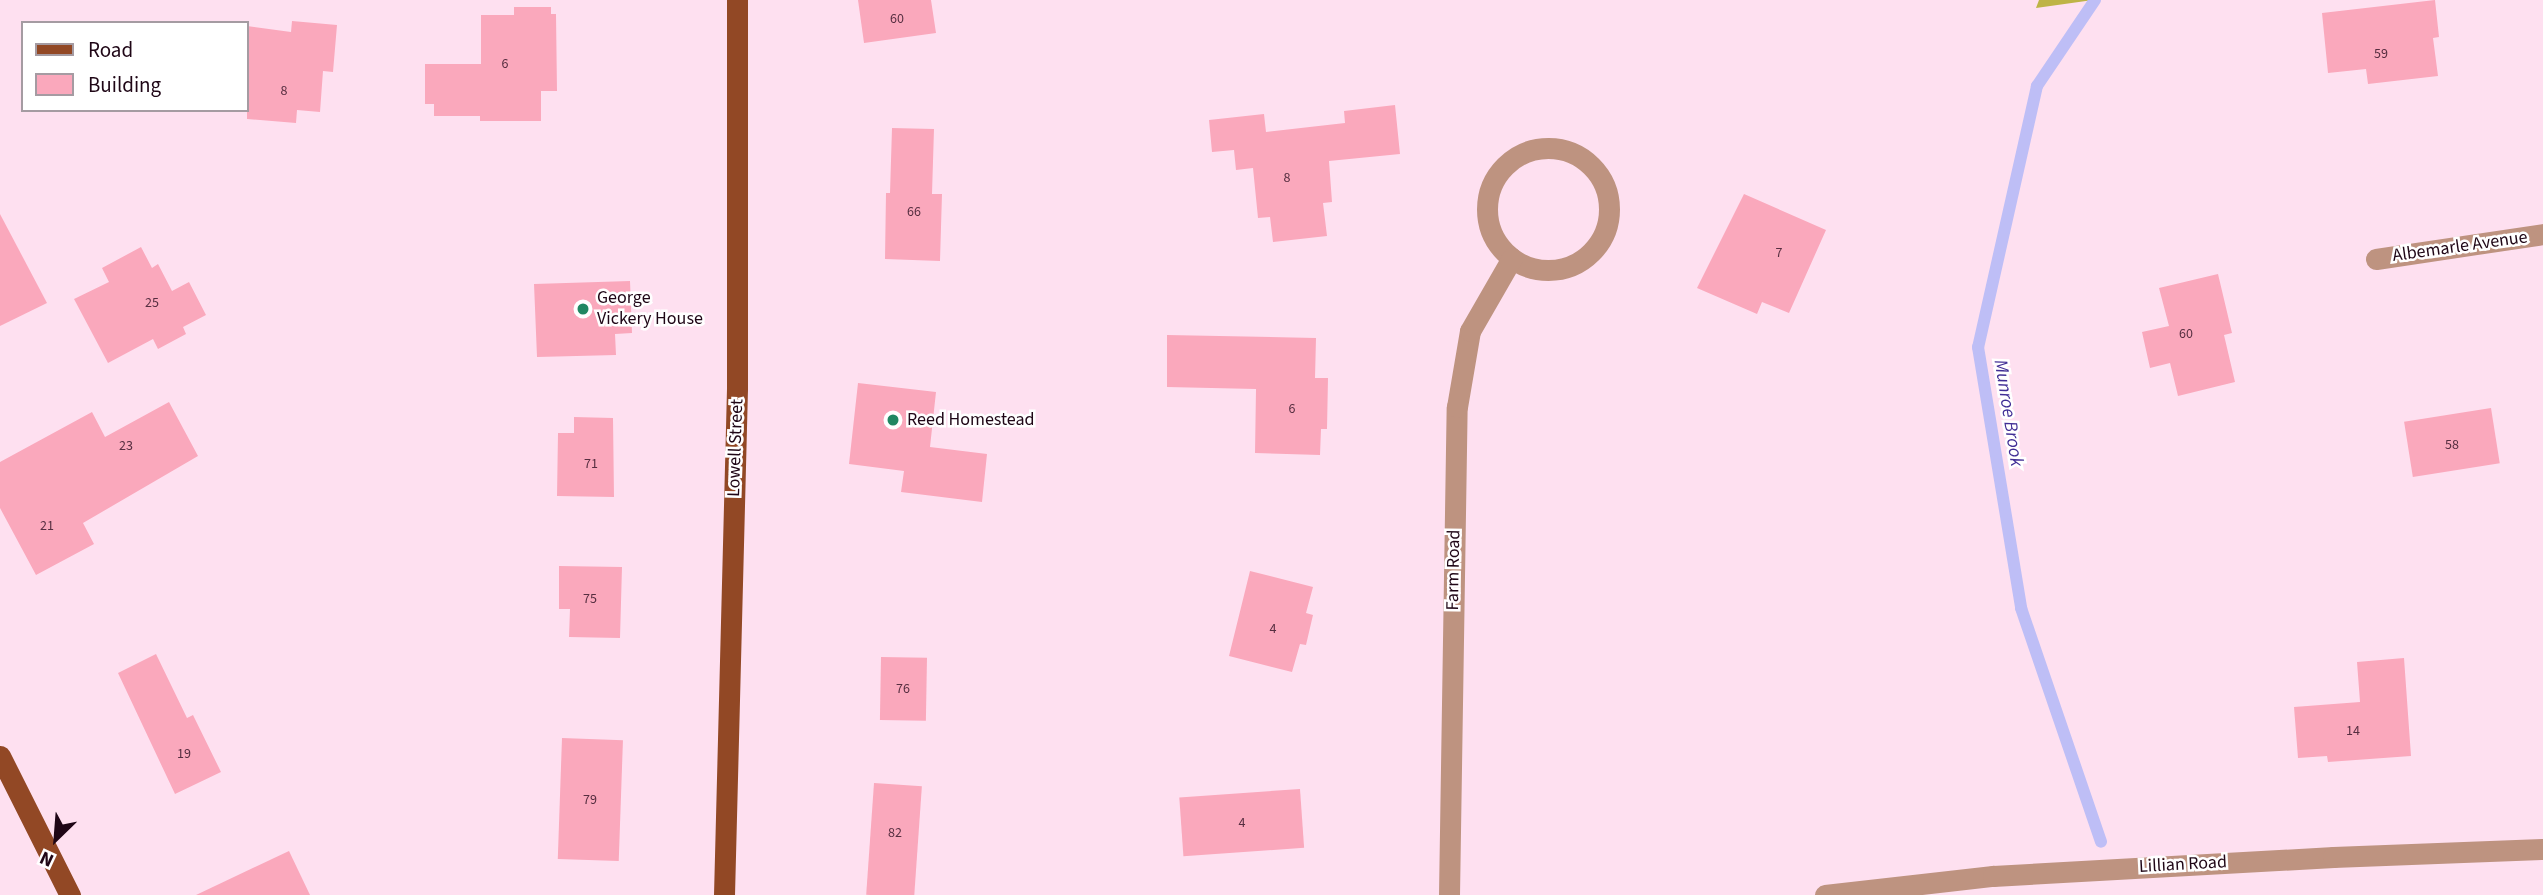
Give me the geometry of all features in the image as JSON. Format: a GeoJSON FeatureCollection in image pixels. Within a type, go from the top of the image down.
{"type":"FeatureCollection","features":[{"type":"Feature","properties":{"kind":"main road","name":"Lowell Street"},"geometry":{"type":"LineString","coordinates":[[724,895],[737,388],[737,0]]}},
{"type":"Feature","properties":{"kind":"main road"},"geometry":{"type":"LineString","coordinates":[[0,757],[70,895]]}},
{"type":"Feature","properties":{"kind":"street"},"geometry":{"type":"LineString","coordinates":[[1538,149],[1564,150],[1587,162],[1603,181],[1609,205],[1606,230],[1593,252],[1572,266],[1548,270],[1535,269],[1512,258],[1495,239],[1487,215],[1488,201],[1496,177],[1514,159],[1538,149]]}},
{"type":"Feature","properties":{"kind":"street","name":"Albemarle Avenue"},"geometry":{"type":"LineString","coordinates":[[2376,259],[2543,234]]}},
{"type":"Feature","properties":{"kind":"street","name":"Farm Road"},"geometry":{"type":"LineString","coordinates":[[1449,895],[1458,397],[1471,331],[1512,258]]}},
{"type":"Feature","properties":{"kind":"street","name":"Lillian Road"},"geometry":{"type":"LineString","coordinates":[[1825,895],[1993,876],[2333,857],[2543,849]]}},
{"type":"Feature","properties":{"kind":"shaded area"},"geometry":{"type":"Polygon","coordinates":[[[2039,0],[2093,0],[2036,8],[2039,0]]]}},
{"type":"Feature","properties":{"kind":"building"},"geometry":{"type":"Polygon","coordinates":[[[858,0],[931,0],[936,33],[864,43],[858,0]]]}},
{"type":"Feature","properties":{"kind":"building"},"geometry":{"type":"Polygon","coordinates":[[[2435,0],[2439,37],[2433,38],[2438,76],[2368,84],[2366,69],[2328,73],[2322,13],[2435,0]]]}},
{"type":"Feature","properties":{"kind":"building"},"geometry":{"type":"Polygon","coordinates":[[[514,7],[551,7],[551,14],[556,14],[557,91],[541,91],[541,121],[480,121],[480,116],[434,116],[434,104],[425,104],[425,64],[481,64],[481,15],[514,15],[514,7]]]}},
{"type":"Feature","properties":{"kind":"building"},"geometry":{"type":"Polygon","coordinates":[[[292,21],[337,25],[333,72],[323,71],[320,112],[297,110],[296,123],[247,119],[248,26],[291,32],[292,21]]]}},
{"type":"Feature","properties":{"kind":"building"},"geometry":{"type":"Polygon","coordinates":[[[1395,105],[1400,154],[1329,161],[1332,202],[1323,203],[1327,236],[1273,242],[1270,217],[1258,218],[1253,168],[1236,170],[1234,150],[1212,152],[1209,120],[1264,114],[1266,132],[1345,123],[1344,111],[1395,105]]]}},
{"type":"Feature","properties":{"kind":"building"},"geometry":{"type":"Polygon","coordinates":[[[892,128],[934,129],[932,194],[942,194],[940,261],[885,259],[886,193],[890,193],[892,128]]]}},
{"type":"Feature","properties":{"kind":"building"},"geometry":{"type":"Polygon","coordinates":[[[1744,194],[1826,230],[1789,313],[1762,302],[1757,314],[1697,288],[1744,194]]]}},
{"type":"Feature","properties":{"kind":"building"},"geometry":{"type":"Polygon","coordinates":[[[0,214],[47,303],[0,326],[0,214]]]}},
{"type":"Feature","properties":{"kind":"building"},"geometry":{"type":"Polygon","coordinates":[[[141,247],[152,268],[158,264],[172,291],[189,282],[206,315],[183,327],[186,334],[158,349],[153,339],[108,363],[74,299],[109,282],[102,268],[141,247]]]}},
{"type":"Feature","properties":{"kind":"building"},"geometry":{"type":"Polygon","coordinates":[[[2218,274],[2232,333],[2224,335],[2235,382],[2178,396],[2170,363],[2150,368],[2142,332],[2169,326],[2159,288],[2218,274]]]}},
{"type":"Feature","properties":{"kind":"building","name":"George Vickery House"},"geometry":{"type":"Polygon","coordinates":[[[630,281],[632,333],[615,334],[616,355],[537,357],[534,284],[630,281]]]}},
{"type":"Feature","properties":{"kind":"building"},"geometry":{"type":"Polygon","coordinates":[[[1167,335],[1316,338],[1315,378],[1328,378],[1327,429],[1321,429],[1320,455],[1255,453],[1256,389],[1167,387],[1167,335]]]}},
{"type":"Feature","properties":{"kind":"building","name":"Reed Homestead"},"geometry":{"type":"Polygon","coordinates":[[[858,383],[936,392],[930,447],[987,454],[982,502],[901,492],[904,471],[849,464],[858,383]]]}},
{"type":"Feature","properties":{"kind":"building"},"geometry":{"type":"Polygon","coordinates":[[[169,402],[198,456],[83,523],[94,544],[36,575],[0,508],[0,462],[92,412],[105,437],[169,402]]]}},
{"type":"Feature","properties":{"kind":"building"},"geometry":{"type":"Polygon","coordinates":[[[2491,408],[2500,463],[2413,477],[2404,422],[2491,408]]]}},
{"type":"Feature","properties":{"kind":"building"},"geometry":{"type":"Polygon","coordinates":[[[574,417],[613,418],[614,497],[557,496],[558,433],[574,433],[574,417]]]}},
{"type":"Feature","properties":{"kind":"building"},"geometry":{"type":"Polygon","coordinates":[[[559,566],[622,567],[620,638],[569,637],[570,609],[559,609],[559,566]]]}},
{"type":"Feature","properties":{"kind":"building"},"geometry":{"type":"Polygon","coordinates":[[[1250,571],[1313,587],[1306,613],[1313,615],[1306,645],[1300,644],[1292,672],[1229,656],[1250,571]]]}},
{"type":"Feature","properties":{"kind":"building"},"geometry":{"type":"Polygon","coordinates":[[[156,654],[187,718],[193,715],[221,772],[175,794],[118,673],[156,654]]]}},
{"type":"Feature","properties":{"kind":"building"},"geometry":{"type":"Polygon","coordinates":[[[881,657],[927,658],[926,721],[880,720],[881,657]]]}},
{"type":"Feature","properties":{"kind":"building"},"geometry":{"type":"Polygon","coordinates":[[[2404,658],[2411,756],[2328,762],[2327,756],[2298,758],[2294,707],[2360,702],[2357,662],[2404,658]]]}},
{"type":"Feature","properties":{"kind":"building"},"geometry":{"type":"Polygon","coordinates":[[[562,738],[623,740],[619,861],[558,859],[562,738]]]}},
{"type":"Feature","properties":{"kind":"building"},"geometry":{"type":"Polygon","coordinates":[[[874,783],[922,786],[914,895],[866,895],[874,783]]]}},
{"type":"Feature","properties":{"kind":"building"},"geometry":{"type":"Polygon","coordinates":[[[1300,789],[1304,848],[1183,856],[1179,797],[1300,789]]]}},
{"type":"Feature","properties":{"kind":"building"},"geometry":{"type":"Polygon","coordinates":[[[289,851],[310,895],[196,895],[289,851]]]}},
{"type":"Feature","properties":{"kind":"waterway","name":"Munroe Brook"},"geometry":{"type":"LineString","coordinates":[[2095,0],[2037,86],[1978,347],[2021,608],[2101,842]]}},
{"type":"Feature","properties":{"kind":"place","name":"George Vickery House"},"geometry":{"type":"Point","coordinates":[583,309]}},
{"type":"Feature","properties":{"kind":"place","name":"Reed Homestead"},"geometry":{"type":"Point","coordinates":[893,420]}}]}
